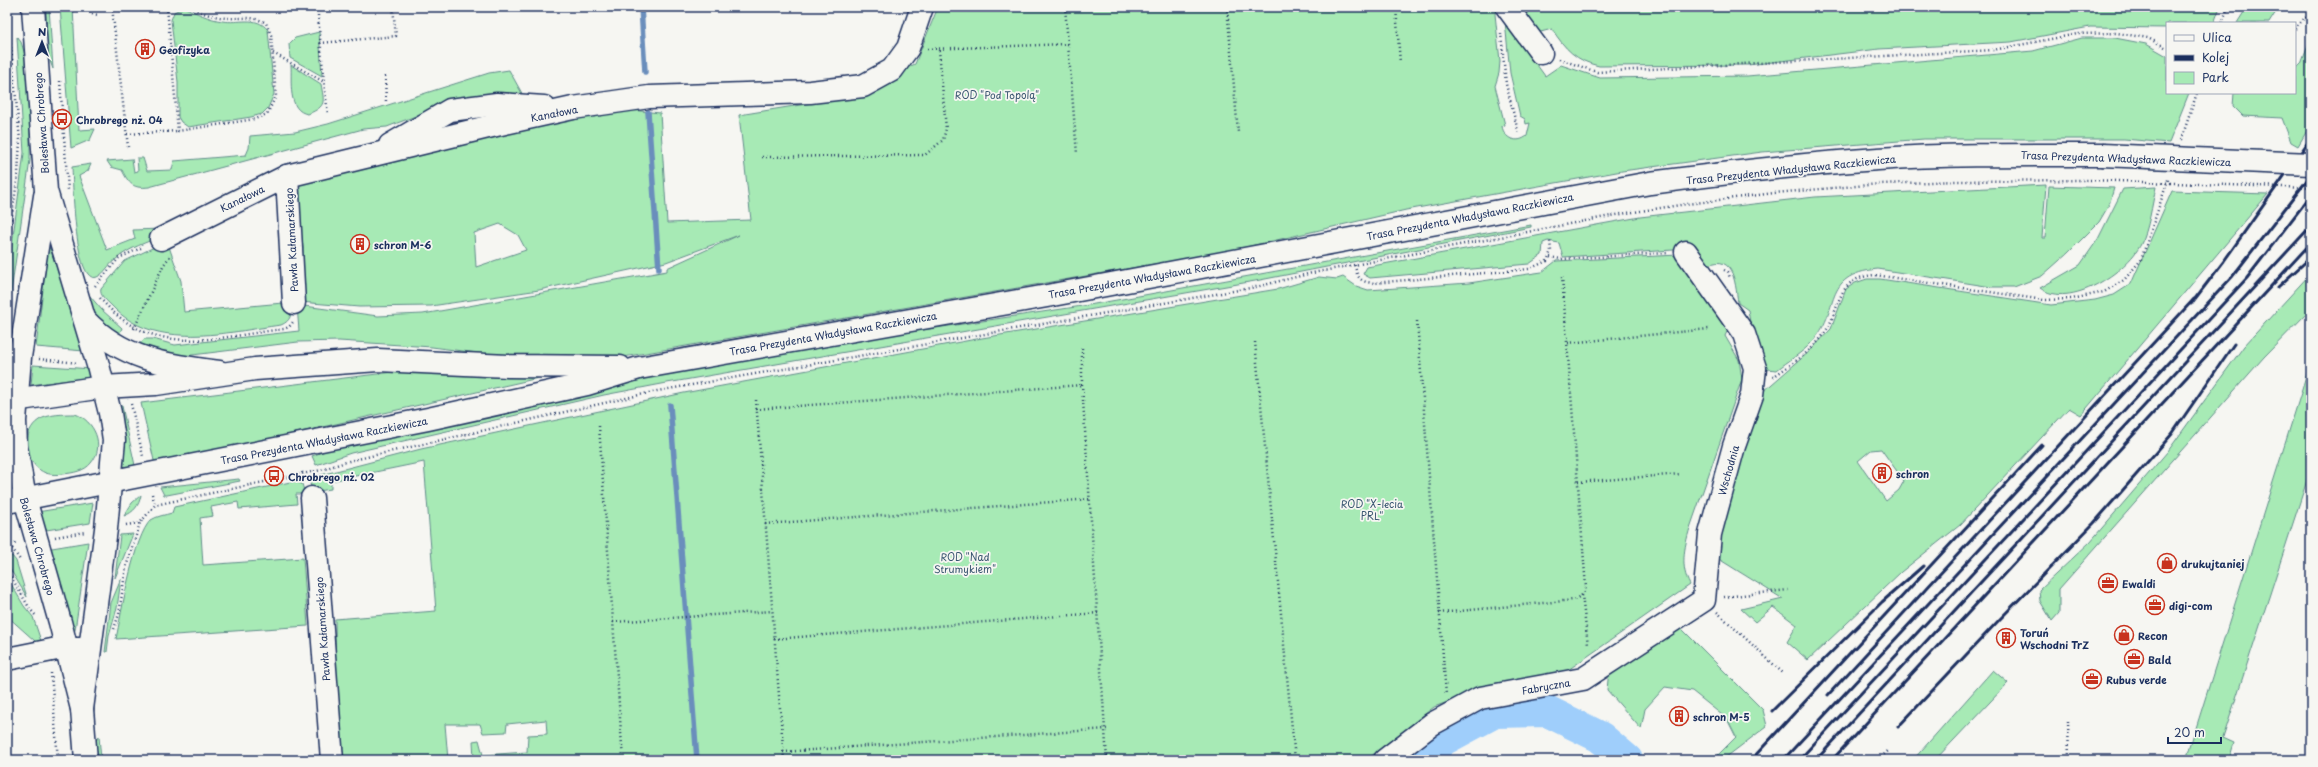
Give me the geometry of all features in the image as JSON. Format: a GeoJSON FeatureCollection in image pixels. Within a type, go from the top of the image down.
{"type":"FeatureCollection","features":[{"type":"Feature","properties":{"kind":"street","name":"Bolesława Chrobrego"},"geometry":{"type":"LineString","coordinates":[[33,7],[46,191],[98,365],[110,413],[114,440],[91,649],[82,708]]}},
{"type":"Feature","properties":{"kind":"street","name":"Kanałowa"},"geometry":{"type":"LineString","coordinates":[[166,247],[287,176],[496,125],[573,108],[649,97],[810,92],[863,86],[892,70],[908,48],[922,7]]}},
{"type":"Feature","properties":{"kind":"street"},"geometry":{"type":"LineString","coordinates":[[1507,7],[1541,53]]}},
{"type":"Feature","properties":{"kind":"street","name":"Trasa Prezydenta Władysława Raczkiewicza"},"geometry":{"type":"LineString","coordinates":[[16,500],[435,418],[587,384],[639,368],[1077,290],[1650,183],[1742,171],[1879,158],[1984,155],[2102,155],[2311,164]]}},
{"type":"Feature","properties":{"kind":"street","name":"Pawła Kałamarskiego"},"geometry":{"type":"LineString","coordinates":[[287,176],[294,303]]}},
{"type":"Feature","properties":{"kind":"street","name":"Bolesława Chrobrego"},"geometry":{"type":"LineString","coordinates":[[46,191],[13,400],[16,446],[16,500],[66,649],[82,708],[86,760]]}},
{"type":"Feature","properties":{"kind":"street","name":"Wschodnia"},"geometry":{"type":"LineString","coordinates":[[1686,252],[1749,342],[1755,368],[1752,395],[1734,446],[1710,534],[1704,600]]}},
{"type":"Feature","properties":{"kind":"street"},"geometry":{"type":"LineString","coordinates":[[84,320],[97,332],[125,351],[152,362],[228,374]]}},
{"type":"Feature","properties":{"kind":"street","name":"Trasa Prezydenta Władysława Raczkiewicza"},"geometry":{"type":"LineString","coordinates":[[13,400],[103,387],[127,386],[228,374],[378,360],[508,366],[639,368]]}},
{"type":"Feature","properties":{"kind":"street","name":"Pawła Kałamarskiego"},"geometry":{"type":"LineString","coordinates":[[312,498],[332,760]]}},
{"type":"Feature","properties":{"kind":"street","name":"Fabryczna"},"geometry":{"type":"LineString","coordinates":[[1385,760],[1432,724],[1480,698],[1583,679],[1704,600]]}},
{"type":"Feature","properties":{"kind":"street"},"geometry":{"type":"LineString","coordinates":[[7,659],[66,649],[91,649]]}},
{"type":"Feature","properties":{"kind":"path"},"geometry":{"type":"LineString","coordinates":[[7,7],[8,31],[20,140],[18,174],[7,251]]}},
{"type":"Feature","properties":{"kind":"path"},"geometry":{"type":"LineString","coordinates":[[90,7],[91,14],[99,14]]}},
{"type":"Feature","properties":{"kind":"path"},"geometry":{"type":"LineString","coordinates":[[112,7],[128,147]]}},
{"type":"Feature","properties":{"kind":"path"},"geometry":{"type":"LineString","coordinates":[[167,7],[178,131]]}},
{"type":"Feature","properties":{"kind":"path"},"geometry":{"type":"LineString","coordinates":[[127,134],[178,131],[255,119],[267,114],[276,96],[270,28],[259,19],[209,15],[190,7]]}},
{"type":"Feature","properties":{"kind":"path"},"geometry":{"type":"LineString","coordinates":[[1065,7],[1077,154]]}},
{"type":"Feature","properties":{"kind":"path"},"geometry":{"type":"LineString","coordinates":[[1227,7],[1238,132]]}},
{"type":"Feature","properties":{"kind":"path"},"geometry":{"type":"LineString","coordinates":[[1396,7],[1400,63]]}},
{"type":"Feature","properties":{"kind":"path"},"geometry":{"type":"LineString","coordinates":[[2222,22],[2228,7]]}},
{"type":"Feature","properties":{"kind":"path"},"geometry":{"type":"LineString","coordinates":[[320,43],[396,36],[393,8]]}},
{"type":"Feature","properties":{"kind":"path"},"geometry":{"type":"LineString","coordinates":[[112,11],[124,10]]}},
{"type":"Feature","properties":{"kind":"path"},"geometry":{"type":"LineString","coordinates":[[2296,28],[2311,11]]}},
{"type":"Feature","properties":{"kind":"path"},"geometry":{"type":"LineString","coordinates":[[318,14],[328,115]]}},
{"type":"Feature","properties":{"kind":"path"},"geometry":{"type":"LineString","coordinates":[[1501,30],[1506,84],[1519,136]]}},
{"type":"Feature","properties":{"kind":"path"},"geometry":{"type":"LineString","coordinates":[[1541,53],[1597,72],[1993,50],[2084,34],[2117,33],[2148,38],[2166,47]]}},
{"type":"Feature","properties":{"kind":"path"},"geometry":{"type":"LineString","coordinates":[[908,48],[939,50],[1068,44]]}},
{"type":"Feature","properties":{"kind":"path"},"geometry":{"type":"LineString","coordinates":[[762,157],[925,155],[943,140],[946,129],[939,50]]}},
{"type":"Feature","properties":{"kind":"path"},"geometry":{"type":"LineString","coordinates":[[273,53],[324,82]]}},
{"type":"Feature","properties":{"kind":"path"},"geometry":{"type":"LineString","coordinates":[[385,76],[386,102]]}},
{"type":"Feature","properties":{"kind":"path"},"geometry":{"type":"LineString","coordinates":[[60,78],[68,195]]}},
{"type":"Feature","properties":{"kind":"path"},"geometry":{"type":"LineString","coordinates":[[7,82],[14,82]]}},
{"type":"Feature","properties":{"kind":"path"},"geometry":{"type":"LineString","coordinates":[[2180,144],[2197,94]]}},
{"type":"Feature","properties":{"kind":"path"},"geometry":{"type":"LineString","coordinates":[[1769,381],[1810,350],[1822,337],[1832,322],[1840,295],[1845,287],[1863,276],[1875,275],[2044,300],[2072,299],[2104,292],[2124,280],[2141,260],[2170,173]]}},
{"type":"Feature","properties":{"kind":"path"},"geometry":{"type":"LineString","coordinates":[[127,386],[155,505],[321,470],[349,461],[657,391],[1256,287],[1312,273],[1627,213],[1774,193],[1956,181],[2090,180],[2311,188]]}},
{"type":"Feature","properties":{"kind":"path"},"geometry":{"type":"LineString","coordinates":[[1355,265],[1358,278],[1363,282],[1374,283],[1529,269],[1541,265],[1550,257],[1550,241]]}},
{"type":"Feature","properties":{"kind":"path"},"geometry":{"type":"LineString","coordinates":[[89,285],[92,289],[119,258],[166,247],[163,266],[125,351]]}},
{"type":"Feature","properties":{"kind":"path"},"geometry":{"type":"LineString","coordinates":[[1550,257],[1561,259],[1686,252]]}},
{"type":"Feature","properties":{"kind":"path"},"geometry":{"type":"LineString","coordinates":[[1562,277],[1587,578],[1586,588],[1582,596],[1588,645]]}},
{"type":"Feature","properties":{"kind":"path"},"geometry":{"type":"LineString","coordinates":[[97,294],[116,316],[134,328],[173,340],[197,339],[284,329],[293,325],[294,303]]}},
{"type":"Feature","properties":{"kind":"path"},"geometry":{"type":"LineString","coordinates":[[1417,321],[1447,716]]}},
{"type":"Feature","properties":{"kind":"path"},"geometry":{"type":"LineString","coordinates":[[1568,343],[1709,329]]}},
{"type":"Feature","properties":{"kind":"path"},"geometry":{"type":"LineString","coordinates":[[1255,342],[1295,760]]}},
{"type":"Feature","properties":{"kind":"path"},"geometry":{"type":"LineString","coordinates":[[1082,348],[1082,385],[1107,729],[1107,760]]}},
{"type":"Feature","properties":{"kind":"path"},"geometry":{"type":"LineString","coordinates":[[20,357],[98,365]]}},
{"type":"Feature","properties":{"kind":"path"},"geometry":{"type":"LineString","coordinates":[[756,409],[1082,385]]}},
{"type":"Feature","properties":{"kind":"path"},"geometry":{"type":"LineString","coordinates":[[756,400],[784,760]]}},
{"type":"Feature","properties":{"kind":"path"},"geometry":{"type":"LineString","coordinates":[[600,426],[623,760]]}},
{"type":"Feature","properties":{"kind":"path"},"geometry":{"type":"LineString","coordinates":[[1578,482],[1681,474]]}},
{"type":"Feature","properties":{"kind":"path"},"geometry":{"type":"LineString","coordinates":[[765,524],[1091,499]]}},
{"type":"Feature","properties":{"kind":"path"},"geometry":{"type":"LineString","coordinates":[[112,636],[119,614],[126,567],[140,523]]}},
{"type":"Feature","properties":{"kind":"path"},"geometry":{"type":"LineString","coordinates":[[1704,600],[1788,590]]}},
{"type":"Feature","properties":{"kind":"path"},"geometry":{"type":"LineString","coordinates":[[1439,613],[1574,600],[1582,596]]}},
{"type":"Feature","properties":{"kind":"path"},"geometry":{"type":"LineString","coordinates":[[1704,600],[1784,674]]}},
{"type":"Feature","properties":{"kind":"path"},"geometry":{"type":"LineString","coordinates":[[613,622],[772,611]]}},
{"type":"Feature","properties":{"kind":"path"},"geometry":{"type":"LineString","coordinates":[[774,639],[1098,613]]}},
{"type":"Feature","properties":{"kind":"path"},"geometry":{"type":"LineString","coordinates":[[2068,722],[2069,760]]}},
{"type":"Feature","properties":{"kind":"path"},"geometry":{"type":"LineString","coordinates":[[783,752],[1107,729]]}},
{"type":"Feature","properties":{"kind":"path"},"geometry":{"type":"LineString","coordinates":[[1878,760],[1888,751]]}},
{"type":"Feature","properties":{"kind":"green space"},"geometry":{"type":"Polygon","coordinates":[[[46,7],[49,7],[53,69],[47,53],[46,7]]]}},
{"type":"Feature","properties":{"kind":"green space"},"geometry":{"type":"Polygon","coordinates":[[[60,7],[73,7],[79,130],[95,129],[90,140],[71,148],[60,7]]]}},
{"type":"Feature","properties":{"kind":"green space"},"geometry":{"type":"Polygon","coordinates":[[[184,7],[203,16],[217,20],[228,22],[253,21],[263,25],[268,30],[274,94],[268,108],[262,114],[188,127],[181,122],[178,117],[178,82],[171,20],[174,12],[184,7]]]}},
{"type":"Feature","properties":{"kind":"green space","name":"ROD \"Pod Topolą\""},"geometry":{"type":"Polygon","coordinates":[[[938,7],[1496,7],[1495,14],[1500,61],[1499,73],[1495,86],[1505,125],[1502,126],[1503,130],[1508,137],[1515,140],[1519,140],[1527,136],[1530,123],[1526,124],[1525,119],[1520,116],[1510,73],[1505,21],[1545,76],[1561,65],[1600,78],[1747,76],[2033,51],[2082,38],[2115,38],[2146,44],[2166,55],[2166,94],[2189,94],[2169,143],[2124,139],[1924,139],[1762,152],[1622,171],[1406,210],[1229,251],[623,357],[508,357],[432,347],[339,341],[298,342],[176,357],[136,348],[144,339],[153,339],[175,345],[299,331],[297,305],[378,316],[423,314],[667,271],[667,268],[739,235],[666,262],[539,290],[431,306],[359,307],[300,302],[303,248],[296,184],[612,108],[660,113],[667,223],[751,220],[739,115],[837,99],[852,94],[915,64],[938,7]],[[500,224],[474,233],[476,267],[526,250],[518,235],[500,224]]]}},
{"type":"Feature","properties":{"kind":"green space"},"geometry":{"type":"Polygon","coordinates":[[[1517,7],[2220,7],[2214,22],[2166,22],[2166,28],[2090,27],[2011,42],[1879,49],[1748,65],[1599,66],[1577,57],[1562,43],[1552,29],[1537,33],[1517,7]]]}},
{"type":"Feature","properties":{"kind":"green space"},"geometry":{"type":"Polygon","coordinates":[[[2279,7],[2270,22],[2238,22],[2244,12],[2279,7]]]}},
{"type":"Feature","properties":{"kind":"green space"},"geometry":{"type":"Polygon","coordinates":[[[319,32],[322,76],[290,58],[289,44],[295,38],[319,32]]]}},
{"type":"Feature","properties":{"kind":"green space"},"geometry":{"type":"Polygon","coordinates":[[[17,37],[21,42],[26,58],[30,121],[30,160],[7,320],[7,282],[24,153],[17,37]]]}},
{"type":"Feature","properties":{"kind":"green space"},"geometry":{"type":"Polygon","coordinates":[[[2311,38],[2311,124],[2298,146],[2291,142],[2282,118],[2243,116],[2233,106],[2234,94],[2296,94],[2296,69],[2301,64],[2311,38]]]}},
{"type":"Feature","properties":{"kind":"green space"},"geometry":{"type":"Polygon","coordinates":[[[291,65],[321,84],[323,103],[321,106],[308,114],[301,112],[294,101],[291,87],[291,65]]]}},
{"type":"Feature","properties":{"kind":"green space"},"geometry":{"type":"Polygon","coordinates":[[[509,70],[524,97],[426,112],[387,127],[363,129],[149,187],[135,186],[129,182],[122,170],[111,167],[107,161],[132,159],[134,172],[138,171],[137,158],[143,158],[147,171],[172,170],[174,161],[246,155],[249,148],[250,136],[295,132],[328,124],[489,73],[509,70]]]}},
{"type":"Feature","properties":{"kind":"green space"},"geometry":{"type":"Polygon","coordinates":[[[7,85],[10,92],[12,116],[10,160],[7,181],[7,85]]]}},
{"type":"Feature","properties":{"kind":"green space"},"geometry":{"type":"Polygon","coordinates":[[[91,164],[88,171],[79,176],[107,250],[135,239],[133,230],[161,229],[164,235],[126,252],[97,277],[89,275],[84,266],[79,250],[74,210],[72,167],[91,164]]]}},
{"type":"Feature","properties":{"kind":"green space"},"geometry":{"type":"Polygon","coordinates":[[[2046,185],[2042,238],[2045,238],[2049,186],[2114,188],[2109,205],[2099,222],[2042,276],[2014,287],[1992,287],[1878,269],[1859,273],[1847,278],[1839,286],[1821,331],[1811,343],[1777,370],[1767,369],[1764,366],[1752,334],[1748,310],[1738,303],[1735,285],[1730,270],[1726,265],[1720,263],[1712,263],[1702,268],[1689,249],[1563,257],[1559,243],[1548,241],[1543,243],[1542,255],[1529,264],[1370,278],[1363,274],[1367,267],[1640,217],[1815,197],[2046,185]]]}},
{"type":"Feature","properties":{"kind":"green space"},"geometry":{"type":"Polygon","coordinates":[[[2156,187],[2144,238],[2134,255],[2123,266],[2111,276],[2096,285],[2081,291],[2066,294],[2052,294],[2040,288],[2080,265],[2098,239],[2123,189],[2156,187]]]}},
{"type":"Feature","properties":{"kind":"green space"},"geometry":{"type":"Polygon","coordinates":[[[2172,191],[2268,194],[2081,415],[2069,408],[1960,525],[1901,572],[1808,660],[1787,642],[1797,625],[1773,607],[1755,622],[1741,609],[1783,599],[1714,556],[1740,442],[1764,391],[1810,351],[1831,329],[1846,289],[1855,283],[1867,279],[1880,279],[2051,305],[2095,300],[2114,295],[2131,284],[2172,191]],[[1881,449],[1871,450],[1858,461],[1886,501],[1899,490],[1904,481],[1881,449]]]}},
{"type":"Feature","properties":{"kind":"green space"},"geometry":{"type":"Polygon","coordinates":[[[1531,225],[1531,227],[1255,281],[604,395],[351,453],[316,465],[312,456],[333,448],[636,380],[829,344],[1089,305],[1531,225]]]}},
{"type":"Feature","properties":{"kind":"green space"},"geometry":{"type":"Polygon","coordinates":[[[167,241],[181,281],[184,312],[283,303],[291,304],[291,314],[289,319],[281,325],[215,334],[192,335],[170,334],[149,329],[129,320],[102,296],[101,289],[125,261],[167,241]]]}},
{"type":"Feature","properties":{"kind":"green space"},"geometry":{"type":"Polygon","coordinates":[[[48,248],[50,248],[84,351],[36,347],[48,248]]]}},
{"type":"Feature","properties":{"kind":"green space"},"geometry":{"type":"Polygon","coordinates":[[[1679,255],[1730,325],[1725,336],[1739,360],[1742,379],[1688,535],[1684,564],[1690,585],[1568,670],[1464,696],[1434,707],[1366,760],[469,760],[474,759],[473,741],[479,740],[483,755],[527,752],[528,735],[547,734],[546,720],[507,724],[506,732],[483,733],[480,724],[445,724],[448,760],[337,760],[335,619],[436,611],[424,462],[331,481],[331,489],[312,492],[310,483],[313,477],[421,449],[684,393],[982,338],[1278,289],[1319,277],[1337,279],[1343,277],[1356,286],[1368,290],[1469,283],[1542,272],[1556,261],[1679,255]]]}},
{"type":"Feature","properties":{"kind":"green space"},"geometry":{"type":"Polygon","coordinates":[[[2311,273],[2311,309],[2264,357],[2059,589],[2059,613],[2052,621],[2040,601],[2039,590],[2090,542],[2168,451],[2244,346],[2311,273]]]}},
{"type":"Feature","properties":{"kind":"green space"},"geometry":{"type":"Polygon","coordinates":[[[83,288],[102,310],[122,328],[118,337],[95,316],[83,288]]]}},
{"type":"Feature","properties":{"kind":"green space"},"geometry":{"type":"Polygon","coordinates":[[[2311,361],[2311,468],[2223,738],[2234,743],[2229,760],[2186,760],[2311,361]]]}},
{"type":"Feature","properties":{"kind":"green space"},"geometry":{"type":"Polygon","coordinates":[[[33,365],[92,369],[92,377],[31,385],[33,365]]]}},
{"type":"Feature","properties":{"kind":"green space"},"geometry":{"type":"Polygon","coordinates":[[[418,369],[543,377],[155,465],[141,403],[418,369]]]}},
{"type":"Feature","properties":{"kind":"green space"},"geometry":{"type":"Polygon","coordinates":[[[120,406],[122,406],[136,470],[123,472],[125,437],[120,406]]]}},
{"type":"Feature","properties":{"kind":"green space"},"geometry":{"type":"Polygon","coordinates":[[[75,414],[88,422],[96,434],[98,449],[95,456],[86,468],[78,471],[57,474],[48,474],[43,472],[35,465],[28,452],[27,445],[30,431],[39,420],[43,418],[56,415],[75,414]]]}},
{"type":"Feature","properties":{"kind":"green space"},"geometry":{"type":"Polygon","coordinates":[[[239,479],[240,481],[167,495],[164,495],[160,487],[239,479]]]}},
{"type":"Feature","properties":{"kind":"green space"},"geometry":{"type":"Polygon","coordinates":[[[295,481],[302,484],[305,494],[296,494],[297,504],[239,509],[238,502],[211,507],[213,516],[200,518],[203,565],[303,558],[308,626],[116,639],[134,558],[145,528],[151,520],[172,513],[174,507],[295,481]]]}},
{"type":"Feature","properties":{"kind":"green space"},"geometry":{"type":"Polygon","coordinates":[[[141,495],[136,508],[131,513],[124,516],[132,503],[141,495]]]}},
{"type":"Feature","properties":{"kind":"green space"},"geometry":{"type":"Polygon","coordinates":[[[93,503],[90,523],[40,531],[37,512],[93,503]]]}},
{"type":"Feature","properties":{"kind":"green space"},"geometry":{"type":"Polygon","coordinates":[[[133,534],[115,578],[120,535],[133,534]]]}},
{"type":"Feature","properties":{"kind":"green space"},"geometry":{"type":"Polygon","coordinates":[[[88,542],[75,630],[73,634],[46,549],[88,542]]]}},
{"type":"Feature","properties":{"kind":"green space"},"geometry":{"type":"Polygon","coordinates":[[[7,556],[12,556],[16,561],[27,597],[7,564],[7,556]]]}},
{"type":"Feature","properties":{"kind":"green space"},"geometry":{"type":"Polygon","coordinates":[[[7,577],[24,606],[33,617],[41,641],[28,644],[35,641],[7,616],[7,577]]]}},
{"type":"Feature","properties":{"kind":"green space"},"geometry":{"type":"Polygon","coordinates":[[[121,579],[117,608],[109,636],[107,652],[105,652],[111,603],[121,579]]]}},
{"type":"Feature","properties":{"kind":"green space"},"geometry":{"type":"Polygon","coordinates":[[[1679,626],[1763,710],[1767,726],[1725,758],[1714,759],[1736,737],[1727,719],[1692,691],[1665,687],[1645,709],[1641,729],[1607,690],[1609,670],[1679,626]]]}},
{"type":"Feature","properties":{"kind":"green space"},"geometry":{"type":"Polygon","coordinates":[[[1993,670],[2008,683],[1935,760],[1913,760],[1993,670]]]}},
{"type":"Feature","properties":{"kind":"green space"},"geometry":{"type":"Polygon","coordinates":[[[1455,719],[1464,736],[1441,747],[1427,760],[1401,760],[1455,719]]]}},
{"type":"Feature","properties":{"kind":"green space"},"geometry":{"type":"Polygon","coordinates":[[[99,736],[101,760],[97,760],[95,742],[99,736]]]}},
{"type":"Feature","properties":{"kind":"waterway"},"geometry":{"type":"LineString","coordinates":[[641,7],[645,72]]}},
{"type":"Feature","properties":{"kind":"waterway"},"geometry":{"type":"LineString","coordinates":[[648,112],[659,269]]}},
{"type":"Feature","properties":{"kind":"waterway"},"geometry":{"type":"LineString","coordinates":[[670,405],[697,760]]}},
{"type":"Feature","properties":{"kind":"waterway"},"geometry":{"type":"LineString","coordinates":[[1420,760],[1443,740],[1495,712],[1547,711],[1600,737],[1627,760]]}},
{"type":"Feature","properties":{"kind":"railway"},"geometry":{"type":"LineString","coordinates":[[2191,304],[2224,261],[2311,138]]}},
{"type":"Feature","properties":{"kind":"railway"},"geometry":{"type":"LineString","coordinates":[[1783,760],[2232,277],[2311,175]]}},
{"type":"Feature","properties":{"kind":"railway"},"geometry":{"type":"LineString","coordinates":[[1799,760],[2247,278],[2311,195]]}},
{"type":"Feature","properties":{"kind":"railway"},"geometry":{"type":"LineString","coordinates":[[1816,760],[2311,226]]}},
{"type":"Feature","properties":{"kind":"railway"},"geometry":{"type":"LineString","coordinates":[[1832,760],[2311,243]]}},
{"type":"Feature","properties":{"kind":"railway"},"geometry":{"type":"LineString","coordinates":[[2278,287],[2311,257]]}},
{"type":"Feature","properties":{"kind":"railway"},"geometry":{"type":"LineString","coordinates":[[1828,695],[2194,299]]}},
{"type":"Feature","properties":{"kind":"railway"},"geometry":{"type":"LineString","coordinates":[[1898,727],[2000,619],[2094,523],[2172,434],[2234,344]]}},
{"type":"Feature","properties":{"kind":"railway"},"geometry":{"type":"LineString","coordinates":[[1751,760],[2042,445]]}},
{"type":"Feature","properties":{"kind":"railway"},"geometry":{"type":"LineString","coordinates":[[1772,711],[1882,602],[1923,566]]}},
{"type":"Feature","properties":{"kind":"place","name":"Geofizyka"},"geometry":{"type":"Point","coordinates":[145,49]}},
{"type":"Feature","properties":{"kind":"place","name":"Chrobrego nż. 04"},"geometry":{"type":"Point","coordinates":[62,119]}},
{"type":"Feature","properties":{"kind":"place","name":"schron M-6"},"geometry":{"type":"Point","coordinates":[360,244]}},
{"type":"Feature","properties":{"kind":"place","name":"schron"},"geometry":{"type":"Point","coordinates":[1882,473]}},
{"type":"Feature","properties":{"kind":"place","name":"Chrobrego nż. 02"},"geometry":{"type":"Point","coordinates":[274,476]}},
{"type":"Feature","properties":{"kind":"place","name":"drukujtaniej"},"geometry":{"type":"Point","coordinates":[2167,563]}},
{"type":"Feature","properties":{"kind":"place","name":"Ewaldi"},"geometry":{"type":"Point","coordinates":[2108,583]}},
{"type":"Feature","properties":{"kind":"place","name":"digi-com"},"geometry":{"type":"Point","coordinates":[2155,605]}},
{"type":"Feature","properties":{"kind":"place","name":"Recon"},"geometry":{"type":"Point","coordinates":[2124,635]}},
{"type":"Feature","properties":{"kind":"place","name":"Toruń Wschodni TrZ"},"geometry":{"type":"Point","coordinates":[2006,638]}},
{"type":"Feature","properties":{"kind":"place","name":"Bald"},"geometry":{"type":"Point","coordinates":[2134,659]}},
{"type":"Feature","properties":{"kind":"place","name":"Rubus verde"},"geometry":{"type":"Point","coordinates":[2092,679]}},
{"type":"Feature","properties":{"kind":"place","name":"schron M-5"},"geometry":{"type":"Point","coordinates":[1679,716]}},
{"type":"Feature","properties":{"kind":"park label","name":"ROD \"X-lecia PRL\""},"geometry":{"type":"Point","coordinates":[1372,508]}},
{"type":"Feature","properties":{"kind":"park label","name":"ROD \"Nad Strumykiem\""},"geometry":{"type":"Point","coordinates":[965,562]}}]}
